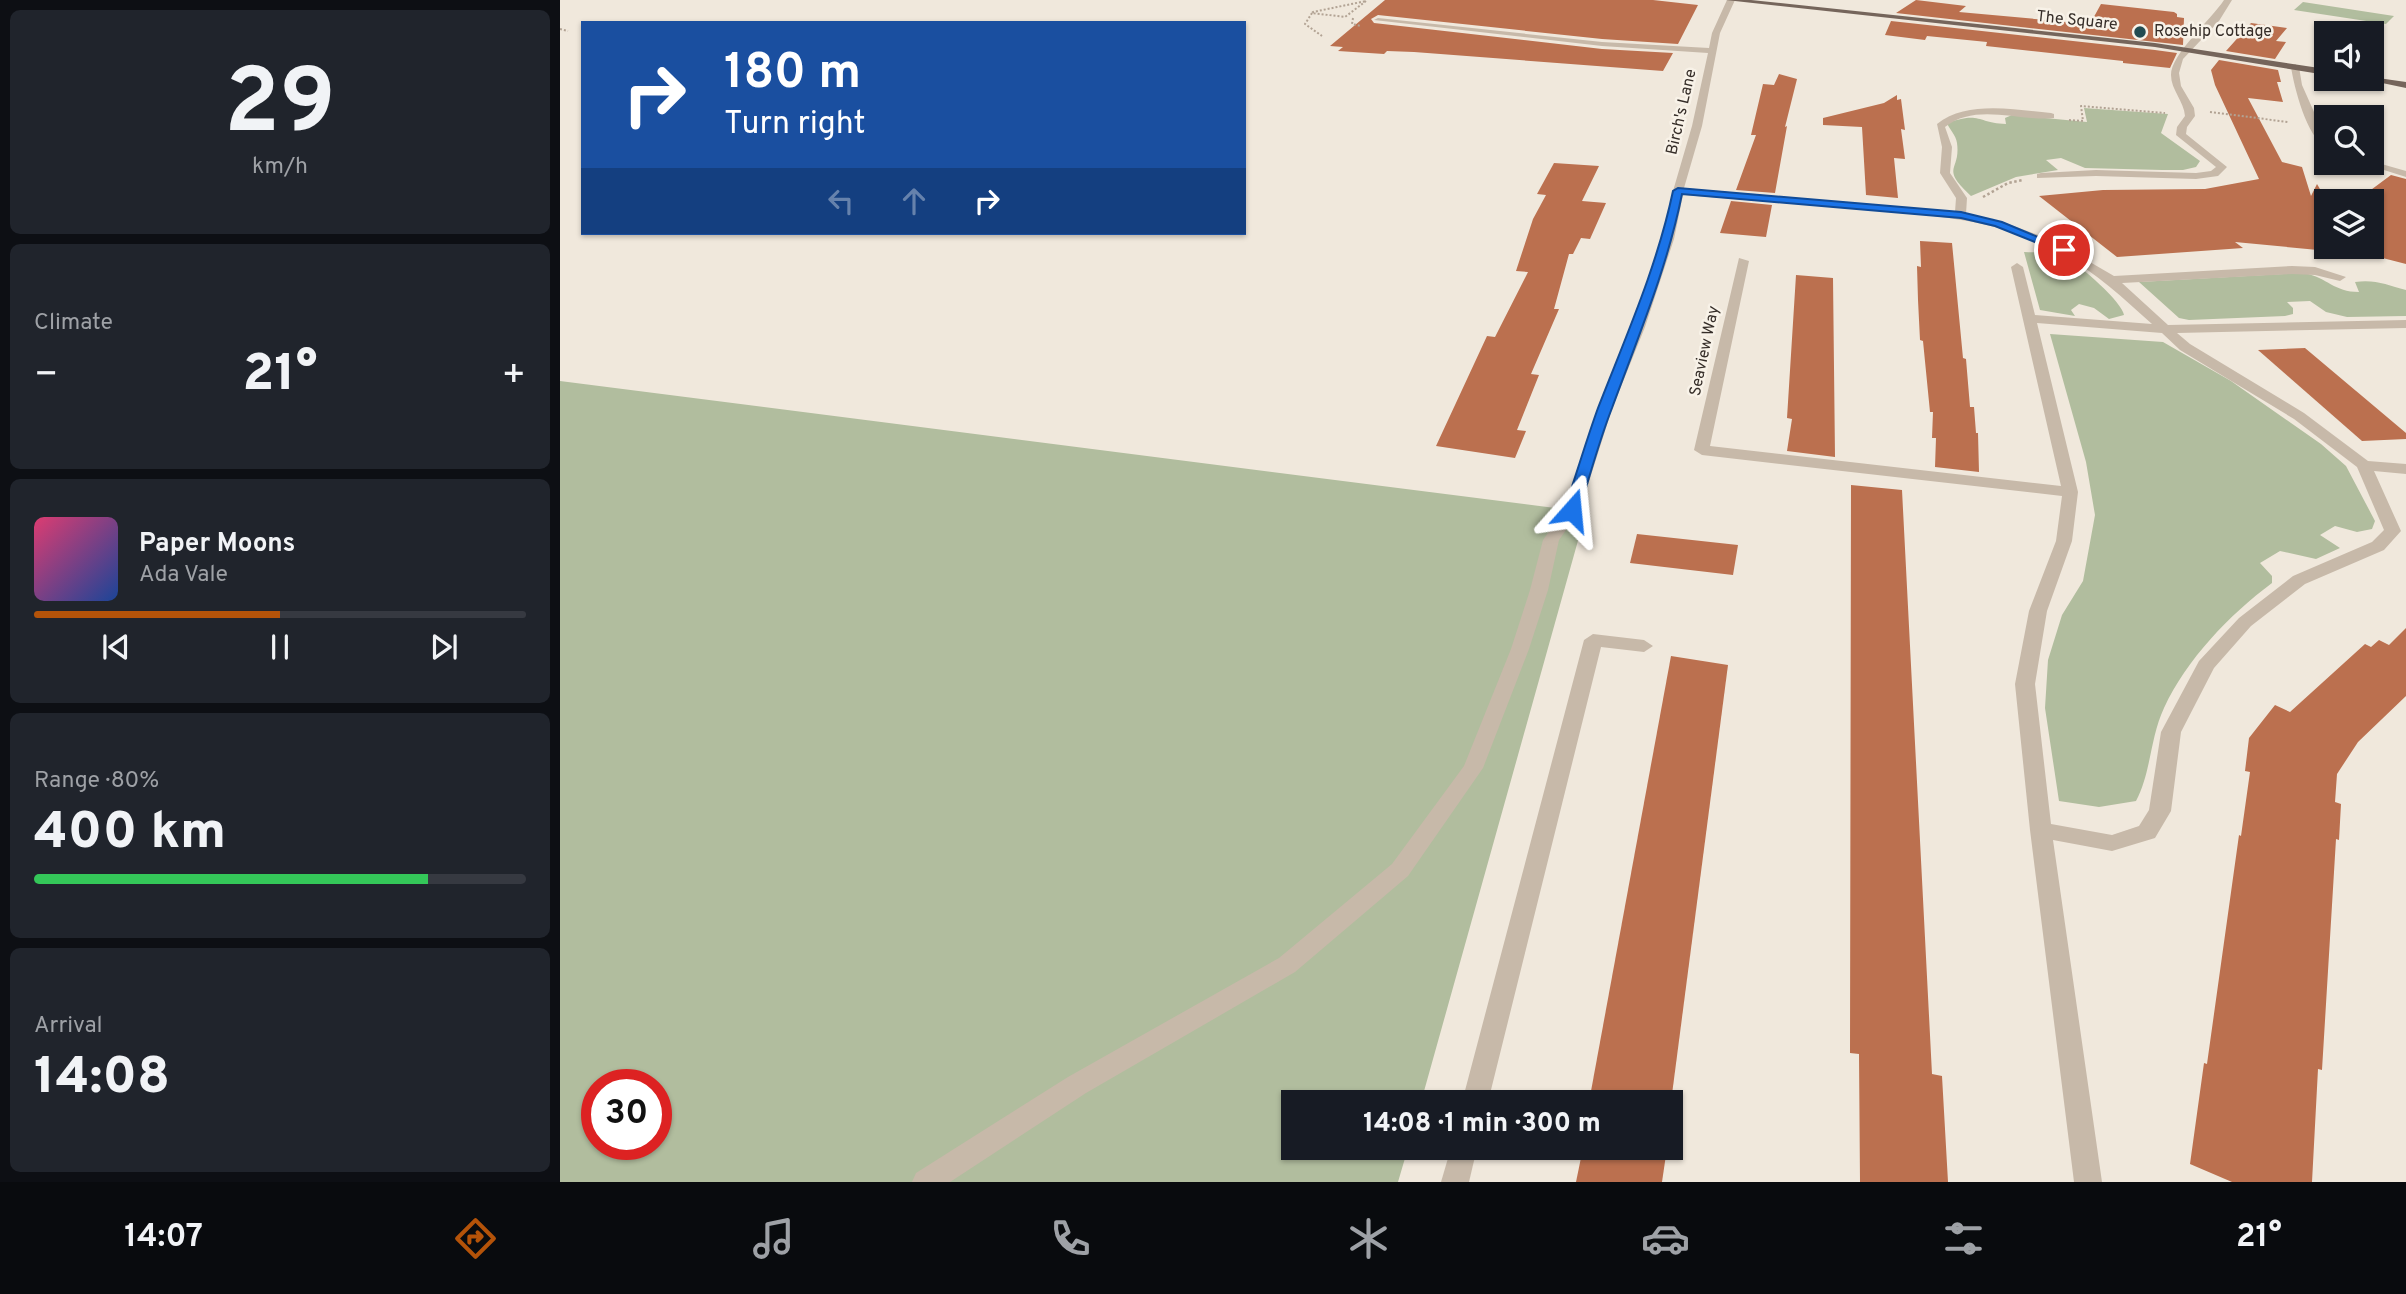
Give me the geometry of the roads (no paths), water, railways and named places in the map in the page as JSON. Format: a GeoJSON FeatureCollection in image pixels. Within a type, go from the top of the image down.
{"type":"FeatureCollection","features":[{"type":"Feature","properties":{"kind":"main road","name":"The Square"},"geometry":{"type":"LineString","coordinates":[[1731,0],[2188,50],[2314,70]]}},
{"type":"Feature","properties":{"kind":"main road"},"geometry":{"type":"LineString","coordinates":[[2384,82],[2406,85]]}},
{"type":"Feature","properties":{"kind":"street","name":"Birch's Lane"},"geometry":{"type":"LineString","coordinates":[[926,1182],[1077,1085],[1287,965],[1399,870],[1473,768],[1520,649],[1539,590],[1551,540],[1572,510],[1605,409],[1638,327],[1668,239],[1678,191],[1697,126],[1712,51],[1719,25],[1731,0]]}},
{"type":"Feature","properties":{"kind":"street"},"geometry":{"type":"LineString","coordinates":[[2041,176],[2096,173],[2214,174],[2222,167],[2216,159],[2192,147],[2181,135],[2189,111],[2177,86],[2175,73],[2179,58],[2216,19],[2228,0]]}},
{"type":"Feature","properties":{"kind":"street"},"geometry":{"type":"LineString","coordinates":[[1378,20],[1602,44],[1712,51]]}},
{"type":"Feature","properties":{"kind":"street"},"geometry":{"type":"LineString","coordinates":[[2295,67],[2298,85],[2314,125]]}},
{"type":"Feature","properties":{"kind":"street"},"geometry":{"type":"LineString","coordinates":[[1961,215],[1965,207],[1963,195],[1945,173],[1947,147],[1940,126],[1944,120],[1970,113],[2051,116]]}},
{"type":"Feature","properties":{"kind":"street"},"geometry":{"type":"LineString","coordinates":[[2384,168],[2406,174]]}},
{"type":"Feature","properties":{"kind":"street"},"geometry":{"type":"LineString","coordinates":[[1678,191],[1961,215],[1998,224],[2048,242],[2080,258],[2111,280],[2162,329],[2185,346],[2299,416],[2364,465],[2393,531],[2378,546],[2299,580],[2245,622],[2206,665],[2171,732],[2160,811],[2147,832],[2112,843],[2041,830]]}},
{"type":"Feature","properties":{"kind":"street","name":"Seaview Way"},"geometry":{"type":"LineString","coordinates":[[1743,261],[1702,450],[2070,492]]}},
{"type":"Feature","properties":{"kind":"street"},"geometry":{"type":"LineString","coordinates":[[2017,267],[2070,492],[2064,541],[2038,611],[2025,684],[2041,830],[2088,1182]]}},
{"type":"Feature","properties":{"kind":"street"},"geometry":{"type":"LineString","coordinates":[[2111,280],[2292,270],[2340,277]]}},
{"type":"Feature","properties":{"kind":"street"},"geometry":{"type":"LineString","coordinates":[[2028,318],[2162,329],[2406,324]]}},
{"type":"Feature","properties":{"kind":"street"},"geometry":{"type":"LineString","coordinates":[[2364,465],[2406,468]]}},
{"type":"Feature","properties":{"kind":"street"},"geometry":{"type":"LineString","coordinates":[[1478,1090],[1593,640],[1644,646]]}},
{"type":"Feature","properties":{"kind":"street"},"geometry":{"type":"LineString","coordinates":[[1455,1182],[1461,1160]]}},
{"type":"Feature","properties":{"kind":"place","name":"Rosehip Cottage"},"geometry":{"type":"Point","coordinates":[2140,32]}}]}
